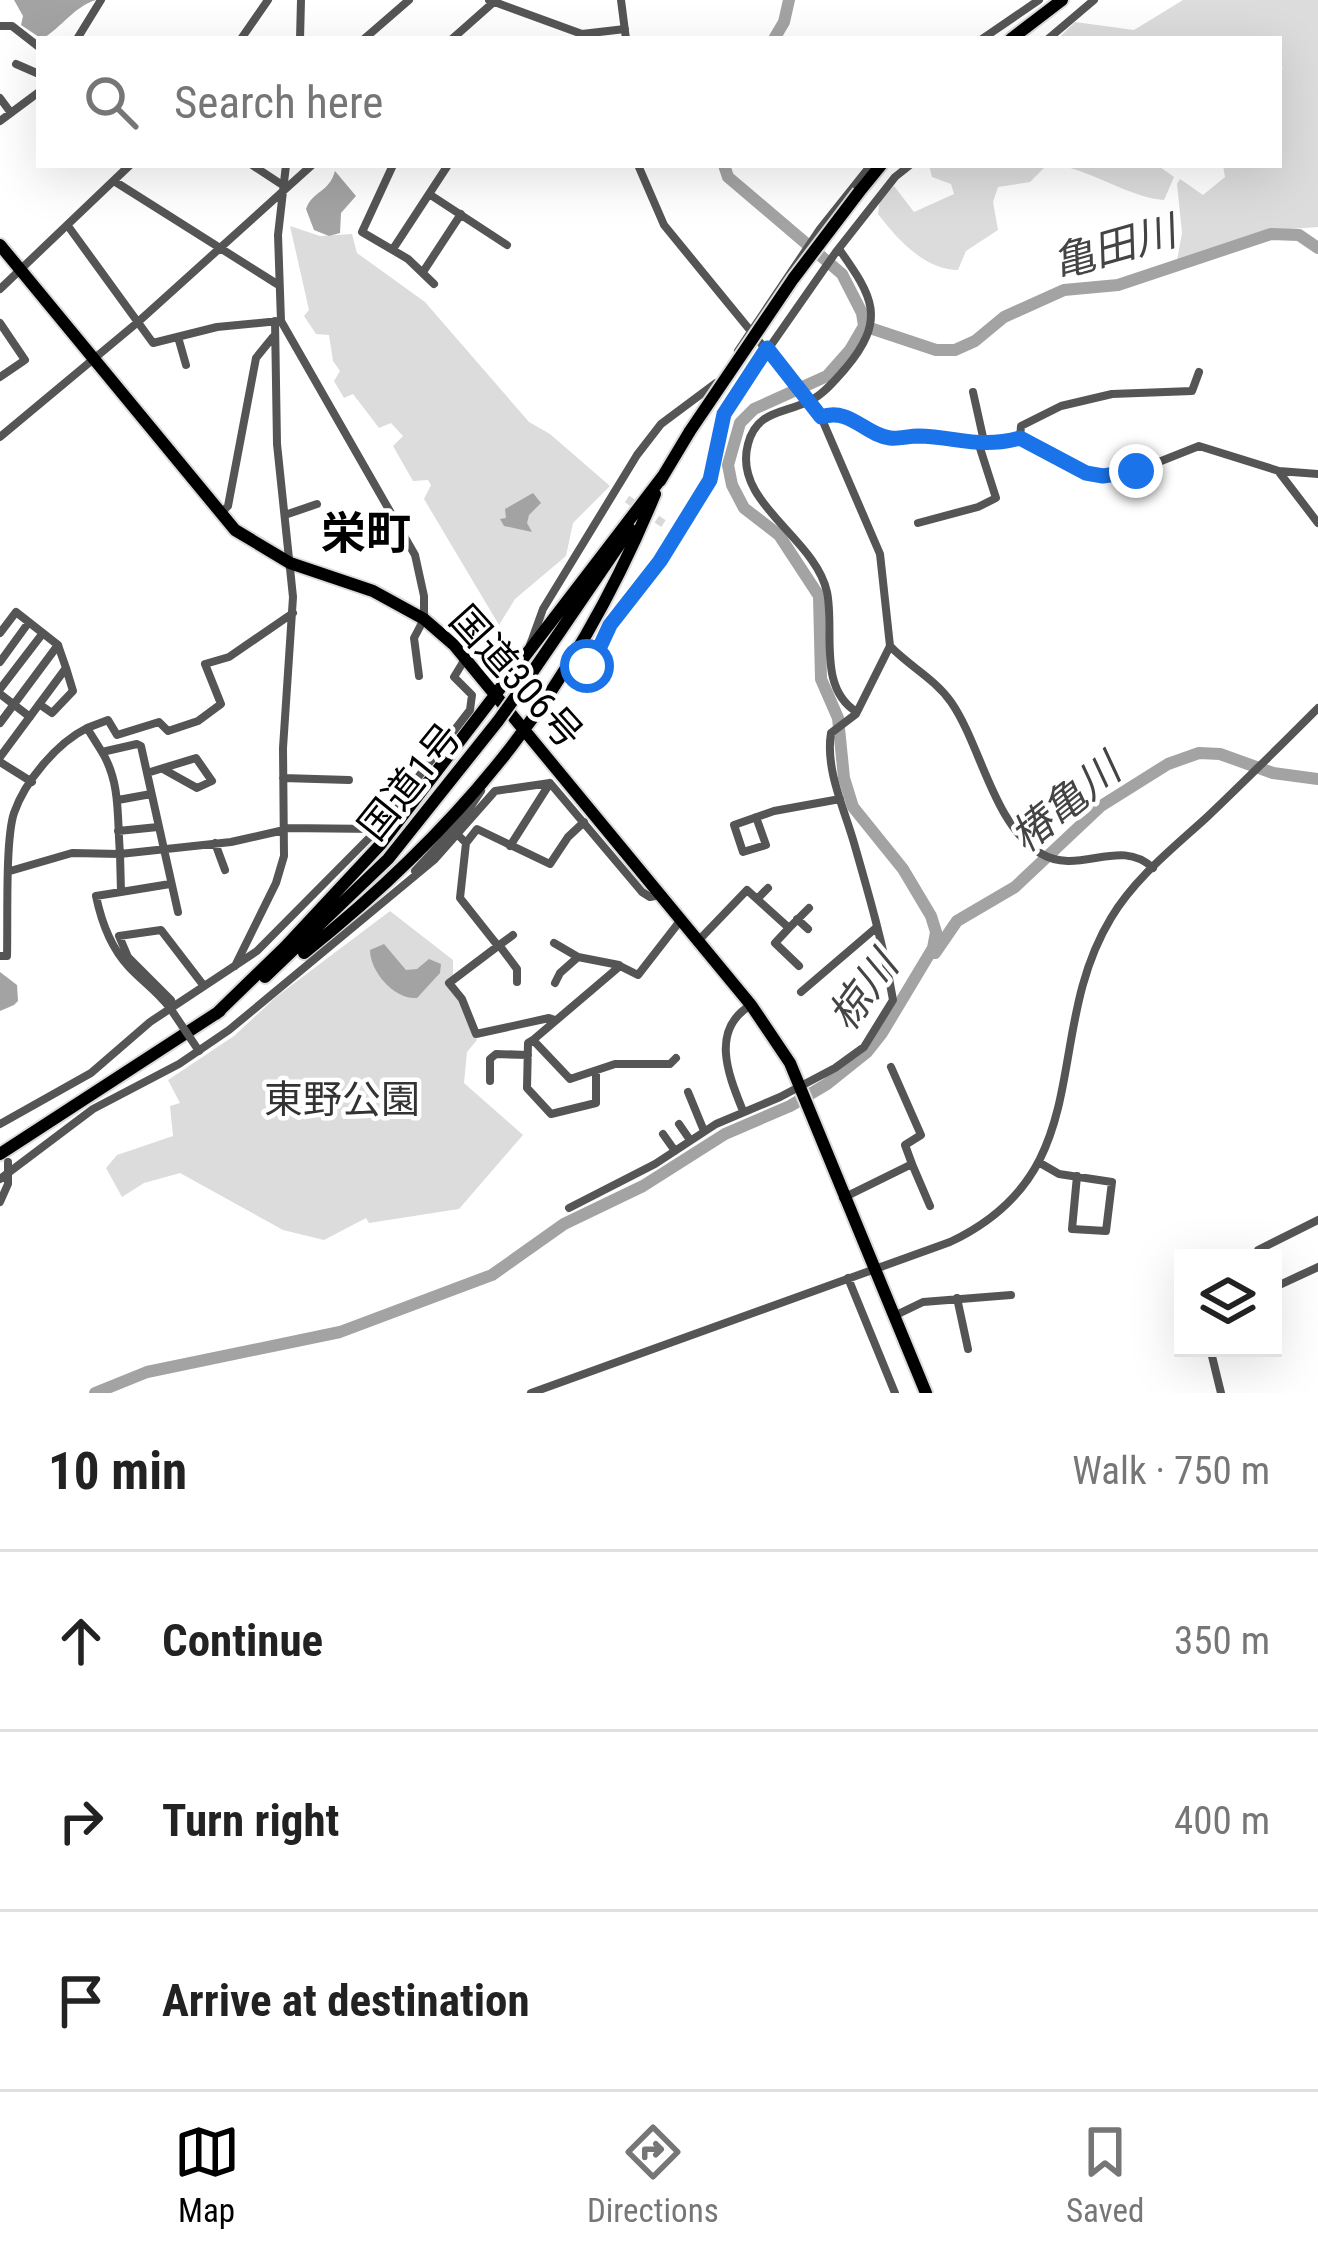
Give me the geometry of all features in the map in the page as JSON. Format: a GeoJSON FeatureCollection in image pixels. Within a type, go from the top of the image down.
{"type":"FeatureCollection","features":[{"type":"Feature","properties":{"kind":"highway"},"geometry":{"type":"LineString","coordinates":[[1015,36],[1062,0]]}},
{"type":"Feature","properties":{"kind":"highway","name":"国道1号"},"geometry":{"type":"LineString","coordinates":[[4,1158],[262,980],[388,859],[516,696],[596,583],[690,431],[793,279],[879,168]]}},
{"type":"Feature","properties":{"kind":"highway","name":"国道306号"},"geometry":{"type":"LineString","coordinates":[[0,245],[220,514],[254,544],[290,562],[373,590],[424,619],[466,658],[751,1005],[800,1084],[926,1393]]}},
{"type":"Feature","properties":{"kind":"highway"},"geometry":{"type":"LineString","coordinates":[[216,1013],[358,871],[424,793],[663,476]]}},
{"type":"Feature","properties":{"kind":"highway"},"geometry":{"type":"LineString","coordinates":[[262,980],[289,965],[360,908],[428,843],[527,729],[572,664],[663,476]]}},
{"type":"Feature","properties":{"kind":"street"},"geometry":{"type":"LineString","coordinates":[[79,36],[100,0]]}},
{"type":"Feature","properties":{"kind":"street"},"geometry":{"type":"LineString","coordinates":[[243,36],[268,0]]}},
{"type":"Feature","properties":{"kind":"street"},"geometry":{"type":"LineString","coordinates":[[300,36],[301,0]]}},
{"type":"Feature","properties":{"kind":"street"},"geometry":{"type":"LineString","coordinates":[[367,36],[409,0]]}},
{"type":"Feature","properties":{"kind":"street"},"geometry":{"type":"LineString","coordinates":[[455,36],[493,1],[582,34],[626,34],[621,0]]}},
{"type":"Feature","properties":{"kind":"street"},"geometry":{"type":"LineString","coordinates":[[986,36],[1040,0]]}},
{"type":"Feature","properties":{"kind":"street"},"geometry":{"type":"LineString","coordinates":[[1052,36],[1094,0]]}},
{"type":"Feature","properties":{"kind":"street"},"geometry":{"type":"LineString","coordinates":[[0,26],[12,26],[36,45]]}},
{"type":"Feature","properties":{"kind":"street"},"geometry":{"type":"LineString","coordinates":[[16,64],[36,73]]}},
{"type":"Feature","properties":{"kind":"street"},"geometry":{"type":"LineString","coordinates":[[0,121],[36,94]]}},
{"type":"Feature","properties":{"kind":"street"},"geometry":{"type":"LineString","coordinates":[[0,98],[11,113]]}},
{"type":"Feature","properties":{"kind":"street"},"geometry":{"type":"LineString","coordinates":[[0,289],[127,168]]}},
{"type":"Feature","properties":{"kind":"street"},"geometry":{"type":"LineString","coordinates":[[255,168],[283,189]]}},
{"type":"Feature","properties":{"kind":"street"},"geometry":{"type":"LineString","coordinates":[[235,967],[284,856],[283,778],[293,613],[277,444],[274,336],[286,168]]}},
{"type":"Feature","properties":{"kind":"street"},"geometry":{"type":"LineString","coordinates":[[0,437],[138,322],[308,168]]}},
{"type":"Feature","properties":{"kind":"street"},"geometry":{"type":"LineString","coordinates":[[392,168],[362,232],[434,284]]}},
{"type":"Feature","properties":{"kind":"street"},"geometry":{"type":"LineString","coordinates":[[392,250],[446,168]]}},
{"type":"Feature","properties":{"kind":"street"},"geometry":{"type":"LineString","coordinates":[[569,1208],[704,1131],[835,1068],[864,1047],[893,1000],[833,770],[831,733],[855,714],[890,646],[880,554],[821,417],[664,225],[639,168]]}},
{"type":"Feature","properties":{"kind":"street"},"geometry":{"type":"LineString","coordinates":[[527,652],[543,609],[661,424],[714,386],[750,327],[869,168]]}},
{"type":"Feature","properties":{"kind":"street"},"geometry":{"type":"LineString","coordinates":[[572,664],[591,666],[610,625],[710,480],[724,414],[837,250],[907,168]]}},
{"type":"Feature","properties":{"kind":"street"},"geometry":{"type":"LineString","coordinates":[[114,181],[278,285]]}},
{"type":"Feature","properties":{"kind":"street"},"geometry":{"type":"LineString","coordinates":[[429,194],[507,245]]}},
{"type":"Feature","properties":{"kind":"street"},"geometry":{"type":"LineString","coordinates":[[423,272],[461,214]]}},
{"type":"Feature","properties":{"kind":"street"},"geometry":{"type":"LineString","coordinates":[[68,226],[153,343],[217,327],[278,321]]}},
{"type":"Feature","properties":{"kind":"street"},"geometry":{"type":"LineString","coordinates":[[837,250],[869,295],[870,329],[836,378],[811,401],[769,413],[752,433],[746,459],[749,478],[764,507],[794,535],[825,585],[832,673],[855,714]]}},
{"type":"Feature","properties":{"kind":"street"},"geometry":{"type":"LineString","coordinates":[[278,321],[415,555],[424,619],[414,638],[419,676]]}},
{"type":"Feature","properties":{"kind":"street"},"geometry":{"type":"LineString","coordinates":[[0,323],[25,360],[0,377]]}},
{"type":"Feature","properties":{"kind":"street"},"geometry":{"type":"LineString","coordinates":[[220,514],[228,506],[256,358],[274,336]]}},
{"type":"Feature","properties":{"kind":"street"},"geometry":{"type":"LineString","coordinates":[[178,337],[186,365]]}},
{"type":"Feature","properties":{"kind":"street"},"geometry":{"type":"LineString","coordinates":[[1020,438],[1021,425],[1075,402],[1136,391],[1192,392],[1199,372]]}},
{"type":"Feature","properties":{"kind":"street"},"geometry":{"type":"LineString","coordinates":[[918,523],[997,498],[973,392]]}},
{"type":"Feature","properties":{"kind":"street"},"geometry":{"type":"LineString","coordinates":[[821,417],[851,417],[885,438],[955,438],[982,445],[1020,438],[1070,467],[1103,476],[1136,471],[1199,446],[1279,471],[1318,475]]}},
{"type":"Feature","properties":{"kind":"street"},"geometry":{"type":"LineString","coordinates":[[1279,471],[1318,523]]}},
{"type":"Feature","properties":{"kind":"street"},"geometry":{"type":"LineString","coordinates":[[614,491],[627,499]]}},
{"type":"Feature","properties":{"kind":"street"},"geometry":{"type":"LineString","coordinates":[[285,515],[317,504]]}},
{"type":"Feature","properties":{"kind":"street"},"geometry":{"type":"LineString","coordinates":[[668,526],[677,532]]}},
{"type":"Feature","properties":{"kind":"street"},"geometry":{"type":"LineString","coordinates":[[0,633],[16,612],[58,645],[73,691],[57,712],[39,704]]}},
{"type":"Feature","properties":{"kind":"street"},"geometry":{"type":"LineString","coordinates":[[0,956],[7,956],[14,814],[32,782],[66,740],[108,720],[118,735],[159,722],[168,731],[198,721],[221,704],[205,664],[235,654],[293,613]]}},
{"type":"Feature","properties":{"kind":"street"},"geometry":{"type":"LineString","coordinates":[[0,662],[29,622]]}},
{"type":"Feature","properties":{"kind":"street"},"geometry":{"type":"LineString","coordinates":[[30,717],[1,688],[43,632]]}},
{"type":"Feature","properties":{"kind":"street"},"geometry":{"type":"LineString","coordinates":[[0,723],[58,645]]}},
{"type":"Feature","properties":{"kind":"street"},"geometry":{"type":"LineString","coordinates":[[890,646],[952,704],[993,790],[1038,852],[1052,859],[1081,862],[1127,853],[1142,857],[1154,868]]}},
{"type":"Feature","properties":{"kind":"street"},"geometry":{"type":"LineString","coordinates":[[0,1124],[91,1073],[171,1004],[235,967],[313,898],[378,829],[470,710],[472,695],[454,677],[466,658]]}},
{"type":"Feature","properties":{"kind":"street"},"geometry":{"type":"LineString","coordinates":[[32,782],[0,759],[66,668]]}},
{"type":"Feature","properties":{"kind":"street"},"geometry":{"type":"LineString","coordinates":[[531,1393],[950,1242],[982,1226],[1012,1201],[1040,1163],[1055,1124],[1092,956],[1114,912],[1318,708]]}},
{"type":"Feature","properties":{"kind":"street"},"geometry":{"type":"LineString","coordinates":[[87,728],[110,764],[118,800],[121,892]]}},
{"type":"Feature","properties":{"kind":"street"},"geometry":{"type":"LineString","coordinates":[[103,752],[141,746],[178,912]]}},
{"type":"Feature","properties":{"kind":"street"},"geometry":{"type":"LineString","coordinates":[[147,772],[196,758],[212,781],[197,788],[164,769]]}},
{"type":"Feature","properties":{"kind":"street"},"geometry":{"type":"LineString","coordinates":[[283,778],[349,780]]}},
{"type":"Feature","properties":{"kind":"street"},"geometry":{"type":"LineString","coordinates":[[386,901],[472,807],[487,778]]}},
{"type":"Feature","properties":{"kind":"street"},"geometry":{"type":"LineString","coordinates":[[550,783],[642,892],[650,897],[660,895]]}},
{"type":"Feature","properties":{"kind":"street"},"geometry":{"type":"LineString","coordinates":[[517,982],[517,969],[460,898],[462,839],[495,790],[550,783]]}},
{"type":"Feature","properties":{"kind":"street"},"geometry":{"type":"LineString","coordinates":[[510,846],[550,783]]}},
{"type":"Feature","properties":{"kind":"street"},"geometry":{"type":"LineString","coordinates":[[118,800],[151,794]]}},
{"type":"Feature","properties":{"kind":"street"},"geometry":{"type":"LineString","coordinates":[[757,818],[766,845],[743,852],[734,825],[757,818],[840,799]]}},
{"type":"Feature","properties":{"kind":"street"},"geometry":{"type":"LineString","coordinates":[[0,1179],[93,1109],[199,1051],[477,829],[550,864],[584,823]]}},
{"type":"Feature","properties":{"kind":"street"},"geometry":{"type":"LineString","coordinates":[[118,831],[158,827]]}},
{"type":"Feature","properties":{"kind":"street"},"geometry":{"type":"LineString","coordinates":[[10,871],[71,854],[162,850],[284,829],[378,829]]}},
{"type":"Feature","properties":{"kind":"street"},"geometry":{"type":"LineString","coordinates":[[215,843],[225,869]]}},
{"type":"Feature","properties":{"kind":"street"},"geometry":{"type":"LineString","coordinates":[[761,846],[765,858]]}},
{"type":"Feature","properties":{"kind":"street"},"geometry":{"type":"LineString","coordinates":[[170,884],[96,896],[100,920],[129,967],[171,1004]]}},
{"type":"Feature","properties":{"kind":"street"},"geometry":{"type":"LineString","coordinates":[[757,899],[767,888]]}},
{"type":"Feature","properties":{"kind":"street"},"geometry":{"type":"LineString","coordinates":[[698,941],[747,890],[789,928]]}},
{"type":"Feature","properties":{"kind":"street"},"geometry":{"type":"LineString","coordinates":[[799,966],[775,944],[809,908]]}},
{"type":"Feature","properties":{"kind":"street"},"geometry":{"type":"LineString","coordinates":[[554,943],[578,957],[638,975],[681,920]]}},
{"type":"Feature","properties":{"kind":"street"},"geometry":{"type":"LineString","coordinates":[[797,920],[808,928]]}},
{"type":"Feature","properties":{"kind":"street"},"geometry":{"type":"LineString","coordinates":[[801,992],[877,927]]}},
{"type":"Feature","properties":{"kind":"street"},"geometry":{"type":"LineString","coordinates":[[199,1051],[171,1004],[128,957],[119,936],[161,930],[204,986]]}},
{"type":"Feature","properties":{"kind":"street"},"geometry":{"type":"LineString","coordinates":[[513,935],[449,983],[462,999],[476,1034],[555,1020]]}},
{"type":"Feature","properties":{"kind":"street"},"geometry":{"type":"LineString","coordinates":[[556,983],[578,957]]}},
{"type":"Feature","properties":{"kind":"street"},"geometry":{"type":"LineString","coordinates":[[596,1072],[596,1103],[551,1114],[527,1088],[528,1043],[620,966]]}},
{"type":"Feature","properties":{"kind":"street"},"geometry":{"type":"LineString","coordinates":[[743,1111],[727,1071],[725,1050],[733,1022],[751,1005]]}},
{"type":"Feature","properties":{"kind":"street"},"geometry":{"type":"LineString","coordinates":[[533,1040],[570,1079],[615,1064],[670,1064],[676,1058]]}},
{"type":"Feature","properties":{"kind":"street"},"geometry":{"type":"LineString","coordinates":[[490,1082],[490,1059],[496,1054],[528,1055]]}},
{"type":"Feature","properties":{"kind":"street"},"geometry":{"type":"LineString","coordinates":[[891,1067],[921,1135],[905,1145],[930,1206]]}},
{"type":"Feature","properties":{"kind":"street"},"geometry":{"type":"LineString","coordinates":[[688,1093],[704,1131]]}},
{"type":"Feature","properties":{"kind":"street"},"geometry":{"type":"LineString","coordinates":[[679,1124],[690,1140]]}},
{"type":"Feature","properties":{"kind":"street"},"geometry":{"type":"LineString","coordinates":[[663,1134],[675,1151]]}},
{"type":"Feature","properties":{"kind":"street"},"geometry":{"type":"LineString","coordinates":[[0,1202],[10,1173],[4,1158]]}},
{"type":"Feature","properties":{"kind":"street"},"geometry":{"type":"LineString","coordinates":[[1040,1163],[1059,1174],[1112,1181],[1106,1231],[1072,1229],[1077,1177]]}},
{"type":"Feature","properties":{"kind":"street"},"geometry":{"type":"LineString","coordinates":[[843,1198],[912,1164]]}},
{"type":"Feature","properties":{"kind":"street"},"geometry":{"type":"LineString","coordinates":[[1260,1249],[1318,1220]]}},
{"type":"Feature","properties":{"kind":"street"},"geometry":{"type":"LineString","coordinates":[[1282,1284],[1318,1267]]}},
{"type":"Feature","properties":{"kind":"street"},"geometry":{"type":"LineString","coordinates":[[848,1279],[895,1393]]}},
{"type":"Feature","properties":{"kind":"street"},"geometry":{"type":"LineString","coordinates":[[893,1316],[923,1302],[1011,1295]]}},
{"type":"Feature","properties":{"kind":"street"},"geometry":{"type":"LineString","coordinates":[[957,1298],[968,1349]]}},
{"type":"Feature","properties":{"kind":"street"},"geometry":{"type":"LineString","coordinates":[[1212,1357],[1222,1393]]}},
{"type":"Feature","properties":{"kind":"green space"},"geometry":{"type":"Polygon","coordinates":[[[1183,0],[1318,0],[1318,227],[1264,231],[1177,260],[1182,233],[1180,179],[1203,195],[1225,177],[1224,168],[1282,168],[1282,36],[1061,36],[1075,22],[1134,30],[1183,0]]]}},
{"type":"Feature","properties":{"kind":"green space"},"geometry":{"type":"Polygon","coordinates":[[[930,168],[1044,168],[1030,182],[998,187],[993,202],[998,230],[966,251],[958,270],[923,259],[878,214],[880,198],[894,186],[914,212],[954,194],[951,184],[932,177],[930,168]]]}},
{"type":"Feature","properties":{"kind":"green space"},"geometry":{"type":"Polygon","coordinates":[[[1068,168],[1161,168],[1174,177],[1164,200],[1068,168]]]}},
{"type":"Feature","properties":{"kind":"green space"},"geometry":{"type":"Polygon","coordinates":[[[290,226],[320,236],[352,234],[357,253],[425,302],[529,422],[550,434],[610,486],[573,523],[566,556],[515,599],[499,625],[424,499],[431,485],[428,480],[413,481],[393,446],[403,436],[391,423],[379,428],[353,394],[344,398],[334,381],[340,371],[333,361],[329,335],[316,334],[304,316],[309,310],[290,226]]]}},
{"type":"Feature","properties":{"kind":"green space","name":"東野公園"},"geometry":{"type":"Polygon","coordinates":[[[390,911],[453,960],[453,984],[477,1040],[467,1052],[464,1083],[523,1135],[459,1209],[369,1223],[366,1218],[324,1240],[283,1230],[180,1173],[144,1183],[122,1197],[106,1168],[117,1155],[173,1136],[170,1106],[180,1103],[168,1080],[234,1036],[276,997],[390,911]]]}},
{"type":"Feature","properties":{"kind":"shaded area"},"geometry":{"type":"Polygon","coordinates":[[[14,0],[96,0],[46,36],[21,25],[23,16],[14,0]]]}},
{"type":"Feature","properties":{"kind":"shaded area"},"geometry":{"type":"Polygon","coordinates":[[[335,171],[356,196],[341,213],[340,233],[329,236],[314,230],[306,209],[335,171]]]}},
{"type":"Feature","properties":{"kind":"shaded area"},"geometry":{"type":"Polygon","coordinates":[[[533,493],[541,503],[529,515],[532,532],[504,526],[500,519],[506,518],[505,509],[533,493]]]}},
{"type":"Feature","properties":{"kind":"shaded area"},"geometry":{"type":"Polygon","coordinates":[[[384,944],[406,970],[417,969],[429,959],[441,964],[440,973],[417,998],[400,994],[379,975],[370,950],[384,944]]]}},
{"type":"Feature","properties":{"kind":"shaded area"},"geometry":{"type":"Polygon","coordinates":[[[0,972],[17,985],[18,1001],[0,1011],[0,972]]]}},
{"type":"Feature","properties":{"kind":"waterway","name":"椋川"},"geometry":{"type":"LineString","coordinates":[[776,36],[789,0]]}},
{"type":"Feature","properties":{"kind":"waterway","name":"椋川"},"geometry":{"type":"LineString","coordinates":[[95,1393],[147,1372],[340,1332],[492,1275],[564,1224],[643,1186],[725,1134],[827,1084],[867,1052],[882,1033],[933,948],[936,932],[931,916],[903,869],[853,807],[844,778],[838,718],[821,679],[819,596],[779,535],[744,508],[728,465],[740,423],[754,409],[827,376],[864,326],[862,313],[842,274],[728,177],[725,168]]}},
{"type":"Feature","properties":{"kind":"waterway","name":"亀田川"},"geometry":{"type":"LineString","coordinates":[[864,326],[936,350],[955,350],[975,341],[1004,317],[1064,290],[1118,285],[1271,234],[1299,235],[1318,248]]}},
{"type":"Feature","properties":{"kind":"waterway","name":"椿亀川"},"geometry":{"type":"LineString","coordinates":[[935,953],[957,921],[1015,887],[1101,806],[1168,764],[1199,753],[1220,754],[1273,773],[1318,779]]}},
{"type":"Feature","properties":{"kind":"tunnel"},"geometry":{"type":"LineString","coordinates":[[627,499],[667,526]]}},
{"type":"Feature","properties":{"kind":"district","name":"栄町"},"geometry":{"type":"Point","coordinates":[366,533]}},
{"type":"Feature","properties":{"kind":"route"},"geometry":{"type":"LineString","coordinates":[[587,666],[710,480],[724,414],[767,348],[821,417],[851,417],[885,438],[955,438],[985,446],[1020,438],[1086,473],[1103,476],[1136,471]]}}]}
